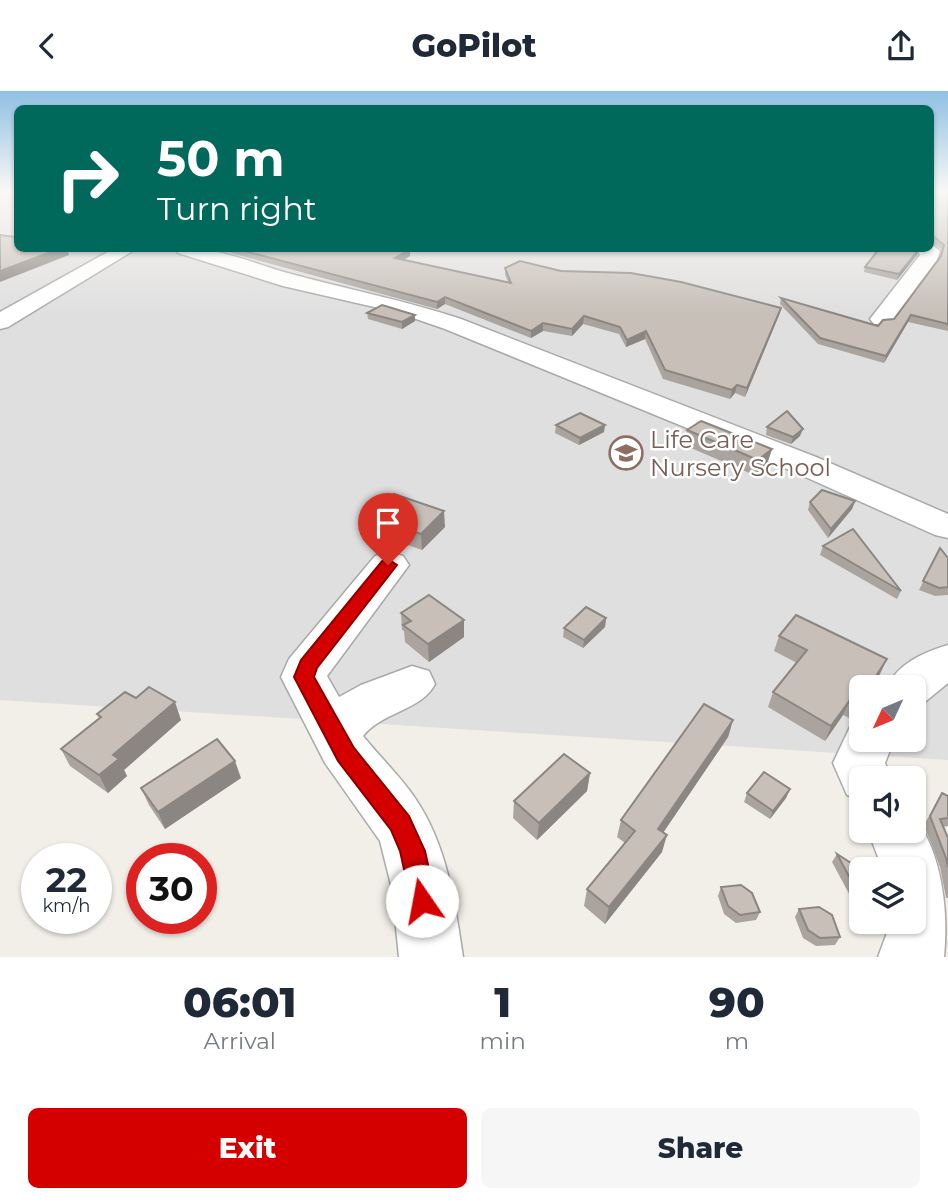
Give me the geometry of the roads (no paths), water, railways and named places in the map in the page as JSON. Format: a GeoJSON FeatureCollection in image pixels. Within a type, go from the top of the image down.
{"type":"FeatureCollection","features":[{"type":"Feature","properties":{"kind":"street"},"geometry":{"type":"LineString","coordinates":[[0,322],[120,252]]}},
{"type":"Feature","properties":{"kind":"street"},"geometry":{"type":"LineString","coordinates":[[195,252],[291,281],[403,307],[453,324],[804,464],[948,527]]}},
{"type":"Feature","properties":{"kind":"street"},"geometry":{"type":"LineString","coordinates":[[882,319],[930,256],[928,252]]}},
{"type":"Feature","properties":{"kind":"street"},"geometry":{"type":"LineString","coordinates":[[388,565],[305,671],[304,677],[346,754],[401,824],[412,851],[431,957]]}},
{"type":"Feature","properties":{"kind":"street"},"geometry":{"type":"LineString","coordinates":[[924,675],[948,662]]}},
{"type":"Feature","properties":{"kind":"street"},"geometry":{"type":"LineString","coordinates":[[336,737],[353,711],[412,684]]}},
{"type":"Feature","properties":{"kind":"street"},"geometry":{"type":"LineString","coordinates":[[910,957],[918,946],[921,934]]}},
{"type":"Feature","properties":{"kind":"place","name":"Life Care Nursery School"},"geometry":{"type":"Point","coordinates":[626,453]}}]}
